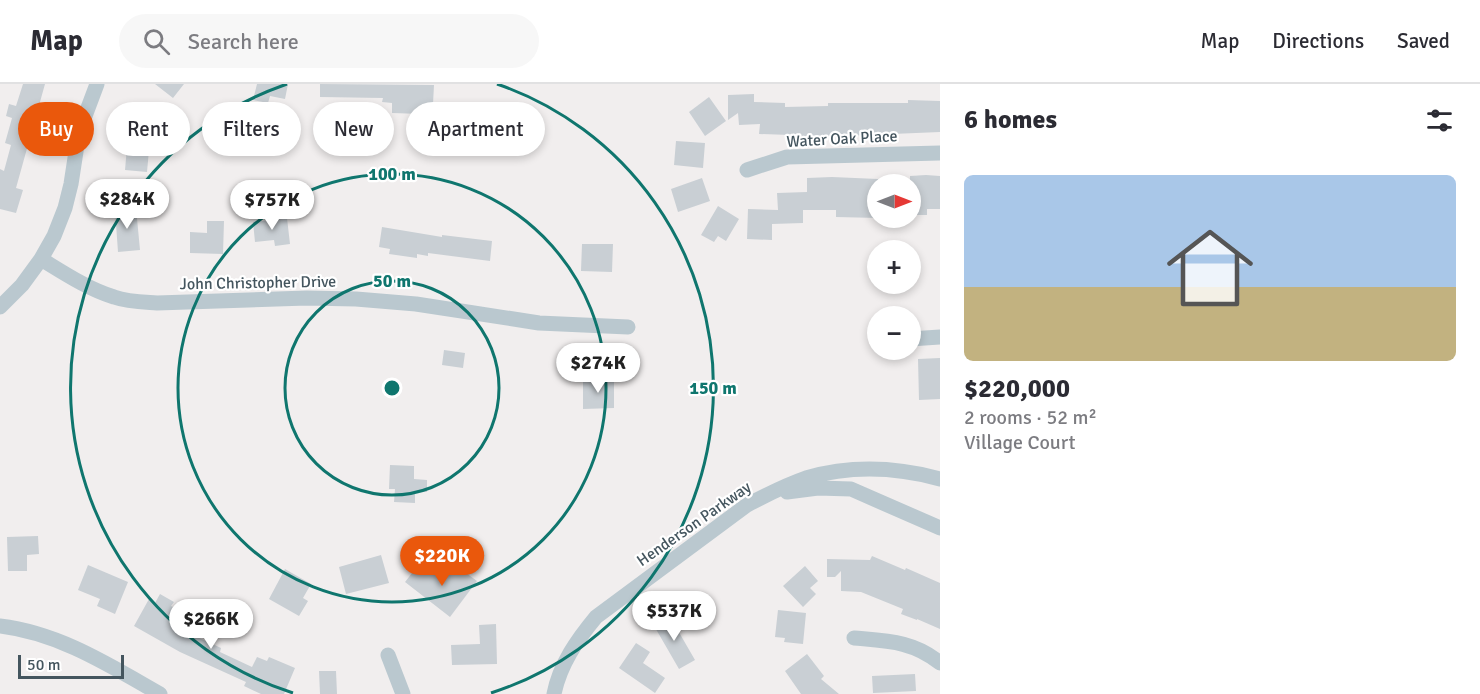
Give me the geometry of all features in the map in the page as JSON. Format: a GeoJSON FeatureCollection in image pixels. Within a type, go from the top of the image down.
{"type":"FeatureCollection","features":[{"type":"Feature","properties":{"kind":"street"},"geometry":{"type":"LineString","coordinates":[[0,307],[22,285],[54,236],[71,184],[80,132],[97,84]]}},
{"type":"Feature","properties":{"kind":"street","name":"Water Oak Place"},"geometry":{"type":"LineString","coordinates":[[747,170],[788,157],[940,153]]}},
{"type":"Feature","properties":{"kind":"street","name":"John Christopher Drive"},"geometry":{"type":"LineString","coordinates":[[41,259],[93,290],[115,298],[137,302],[356,299],[416,304],[539,323],[628,327]]}},
{"type":"Feature","properties":{"kind":"street"},"geometry":{"type":"LineString","coordinates":[[921,338],[940,337]]}},
{"type":"Feature","properties":{"kind":"street","name":"Henderson Parkway"},"geometry":{"type":"LineString","coordinates":[[554,694],[566,660],[578,639],[596,617],[747,505],[806,478],[843,470],[881,469],[939,477]]}},
{"type":"Feature","properties":{"kind":"street","name":"Henderson Parkway"},"geometry":{"type":"LineString","coordinates":[[769,494],[819,488],[851,489],[940,528]]}},
{"type":"Feature","properties":{"kind":"street"},"geometry":{"type":"LineString","coordinates":[[0,626],[12,627],[63,642],[98,658],[160,694]]}},
{"type":"Feature","properties":{"kind":"street"},"geometry":{"type":"LineString","coordinates":[[854,638],[897,643],[917,648],[940,663]]}},
{"type":"Feature","properties":{"kind":"street"},"geometry":{"type":"LineString","coordinates":[[388,655],[403,694]]}},
{"type":"Feature","properties":{"kind":"building"},"geometry":{"type":"Polygon","coordinates":[[[23,84],[45,84],[40,102],[18,102],[18,156],[25,156],[16,188],[23,190],[16,213],[0,209],[0,169],[4,171],[11,145],[5,143],[12,118],[6,116],[9,104],[16,106],[23,84]]]}},
{"type":"Feature","properties":{"kind":"building"},"geometry":{"type":"Polygon","coordinates":[[[155,84],[184,84],[173,98],[155,84]]]}},
{"type":"Feature","properties":{"kind":"building"},"geometry":{"type":"Polygon","coordinates":[[[257,84],[288,84],[285,99],[270,96],[268,102],[253,100],[257,84]]]}},
{"type":"Feature","properties":{"kind":"building"},"geometry":{"type":"Polygon","coordinates":[[[320,84],[434,85],[433,102],[406,102],[406,113],[394,113],[394,102],[382,102],[383,98],[320,97],[320,84]]]}},
{"type":"Feature","properties":{"kind":"building"},"geometry":{"type":"Polygon","coordinates":[[[754,94],[754,102],[785,103],[785,107],[828,106],[828,103],[940,101],[940,132],[820,137],[759,134],[760,124],[739,125],[738,113],[728,120],[728,95],[754,94]]]}},
{"type":"Feature","properties":{"kind":"building"},"geometry":{"type":"Polygon","coordinates":[[[709,97],[726,121],[705,136],[689,112],[709,97]]]}},
{"type":"Feature","properties":{"kind":"building"},"geometry":{"type":"Polygon","coordinates":[[[676,141],[705,143],[703,168],[674,165],[676,141]]]}},
{"type":"Feature","properties":{"kind":"building"},"geometry":{"type":"Polygon","coordinates":[[[126,156],[148,156],[147,172],[125,170],[126,156]]]}},
{"type":"Feature","properties":{"kind":"building"},"geometry":{"type":"Polygon","coordinates":[[[921,175],[940,176],[940,209],[927,209],[927,215],[921,215],[921,175]]]}},
{"type":"Feature","properties":{"kind":"building"},"geometry":{"type":"Polygon","coordinates":[[[702,178],[710,201],[678,212],[671,189],[702,178]]]}},
{"type":"Feature","properties":{"kind":"building"},"geometry":{"type":"Polygon","coordinates":[[[807,178],[867,179],[867,218],[836,217],[836,210],[803,210],[803,223],[772,224],[772,240],[747,239],[748,209],[778,210],[777,193],[807,192],[807,178]]]}},
{"type":"Feature","properties":{"kind":"building"},"geometry":{"type":"Polygon","coordinates":[[[718,206],[739,219],[726,241],[718,236],[714,242],[701,235],[718,206]]]}},
{"type":"Feature","properties":{"kind":"building"},"geometry":{"type":"Polygon","coordinates":[[[136,208],[140,250],[118,252],[115,210],[136,208]]]}},
{"type":"Feature","properties":{"kind":"building"},"geometry":{"type":"Polygon","coordinates":[[[287,218],[290,244],[275,246],[274,240],[255,242],[253,222],[287,218]]]}},
{"type":"Feature","properties":{"kind":"building"},"geometry":{"type":"Polygon","coordinates":[[[207,221],[224,221],[223,254],[190,253],[190,232],[207,233],[207,221]]]}},
{"type":"Feature","properties":{"kind":"building"},"geometry":{"type":"Polygon","coordinates":[[[382,227],[442,237],[442,235],[492,241],[490,261],[428,253],[428,256],[417,254],[417,258],[389,254],[390,249],[379,247],[382,227]]]}},
{"type":"Feature","properties":{"kind":"building"},"geometry":{"type":"Polygon","coordinates":[[[582,244],[613,244],[612,272],[581,271],[582,244]]]}},
{"type":"Feature","properties":{"kind":"building"},"geometry":{"type":"Polygon","coordinates":[[[444,350],[465,353],[463,368],[442,365],[444,350]]]}},
{"type":"Feature","properties":{"kind":"building"},"geometry":{"type":"Polygon","coordinates":[[[940,358],[940,399],[919,400],[918,360],[940,358]]]}},
{"type":"Feature","properties":{"kind":"building"},"geometry":{"type":"Polygon","coordinates":[[[583,379],[614,380],[614,408],[583,409],[583,379]]]}},
{"type":"Feature","properties":{"kind":"building"},"geometry":{"type":"Polygon","coordinates":[[[390,465],[414,466],[414,479],[427,480],[427,492],[415,492],[415,503],[394,502],[395,489],[389,489],[390,465]]]}},
{"type":"Feature","properties":{"kind":"building"},"geometry":{"type":"Polygon","coordinates":[[[38,536],[39,554],[27,555],[27,571],[8,571],[7,537],[38,536]]]}},
{"type":"Feature","properties":{"kind":"building"},"geometry":{"type":"Polygon","coordinates":[[[381,555],[389,583],[346,594],[339,567],[381,555]]]}},
{"type":"Feature","properties":{"kind":"building"},"geometry":{"type":"Polygon","coordinates":[[[872,556],[940,583],[940,629],[901,614],[903,609],[861,592],[841,591],[841,571],[835,577],[827,577],[827,559],[870,560],[872,556]]]}},
{"type":"Feature","properties":{"kind":"building"},"geometry":{"type":"Polygon","coordinates":[[[420,563],[443,581],[455,565],[477,581],[450,617],[405,582],[420,563]]]}},
{"type":"Feature","properties":{"kind":"building"},"geometry":{"type":"Polygon","coordinates":[[[88,565],[128,582],[115,614],[97,606],[100,599],[78,590],[88,565]]]}},
{"type":"Feature","properties":{"kind":"building"},"geometry":{"type":"Polygon","coordinates":[[[805,566],[818,581],[810,588],[816,594],[803,607],[783,586],[805,566]]]}},
{"type":"Feature","properties":{"kind":"building"},"geometry":{"type":"Polygon","coordinates":[[[285,569],[311,584],[303,598],[308,601],[299,616],[269,599],[285,569]]]}},
{"type":"Feature","properties":{"kind":"building"},"geometry":{"type":"Polygon","coordinates":[[[160,594],[174,602],[171,606],[186,614],[178,628],[221,648],[220,652],[252,667],[257,657],[267,661],[269,657],[295,668],[284,694],[261,694],[244,686],[246,682],[180,652],[134,626],[149,599],[155,603],[160,594]]]}},
{"type":"Feature","properties":{"kind":"building"},"geometry":{"type":"Polygon","coordinates":[[[778,610],[806,613],[803,644],[784,642],[785,638],[775,637],[778,610]]]}},
{"type":"Feature","properties":{"kind":"building"},"geometry":{"type":"Polygon","coordinates":[[[669,615],[695,660],[679,669],[653,624],[669,615]]]}},
{"type":"Feature","properties":{"kind":"building"},"geometry":{"type":"Polygon","coordinates":[[[496,624],[497,664],[452,665],[451,645],[480,644],[479,625],[496,624]]]}},
{"type":"Feature","properties":{"kind":"building"},"geometry":{"type":"Polygon","coordinates":[[[636,643],[650,652],[643,663],[665,678],[655,693],[619,668],[636,643]]]}},
{"type":"Feature","properties":{"kind":"building"},"geometry":{"type":"Polygon","coordinates":[[[807,654],[824,676],[821,679],[839,694],[801,694],[785,671],[807,654]]]}},
{"type":"Feature","properties":{"kind":"building"},"geometry":{"type":"Polygon","coordinates":[[[319,671],[336,671],[337,694],[320,694],[319,671]]]}},
{"type":"Feature","properties":{"kind":"building"},"geometry":{"type":"Polygon","coordinates":[[[915,674],[916,691],[873,693],[872,676],[915,674]]]}}]}
